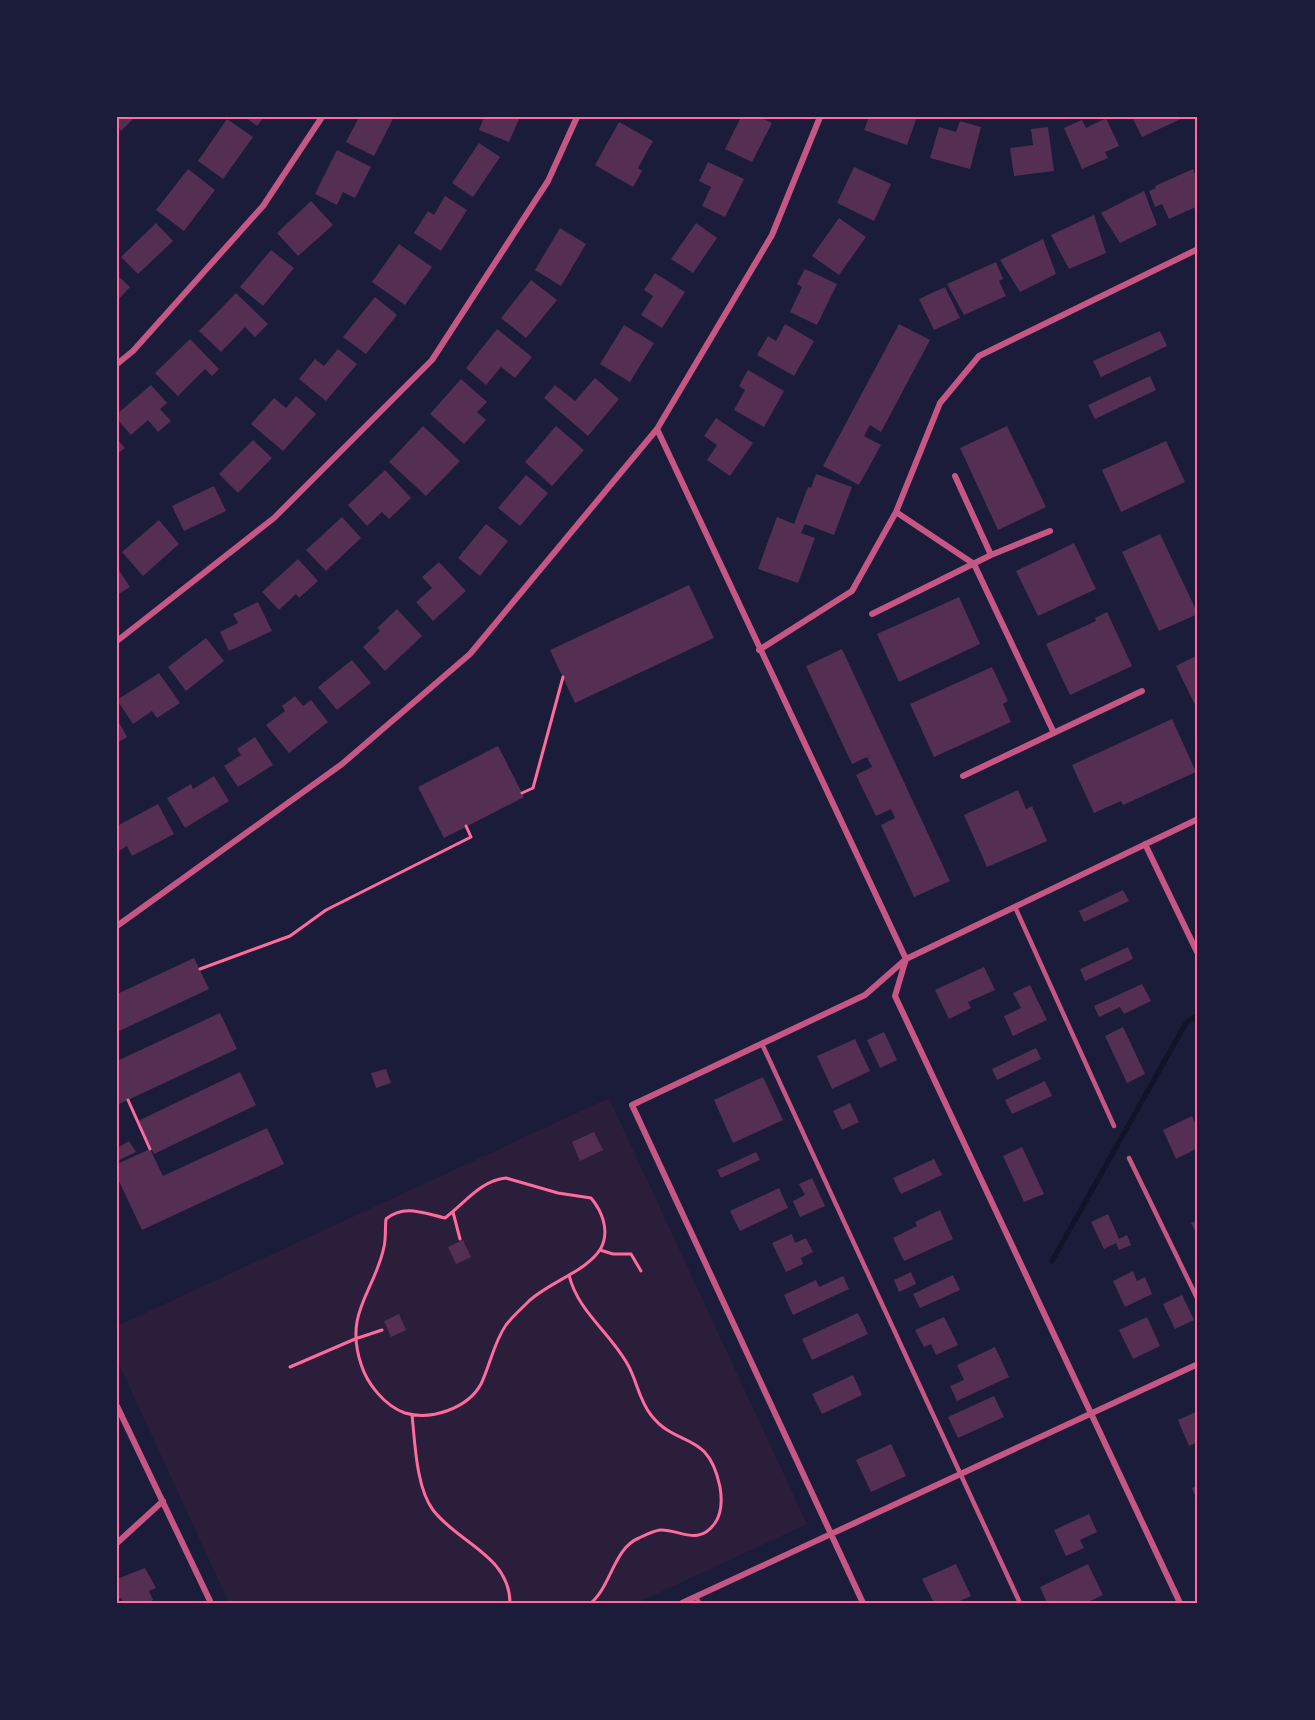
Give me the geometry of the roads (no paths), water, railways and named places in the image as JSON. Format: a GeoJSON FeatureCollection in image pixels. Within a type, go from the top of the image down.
{"type":"FeatureCollection","features":[{"type":"Feature","properties":{"kind":"street"},"geometry":{"type":"LineString","coordinates":[[117,364],[133,351],[263,206],[322,117]]}},
{"type":"Feature","properties":{"kind":"street"},"geometry":{"type":"LineString","coordinates":[[117,641],[274,518],[432,360],[548,181],[578,117]]}},
{"type":"Feature","properties":{"kind":"street"},"geometry":{"type":"LineString","coordinates":[[117,926],[342,764],[470,654],[657,429],[772,235],[820,117]]}},
{"type":"Feature","properties":{"kind":"street"},"geometry":{"type":"LineString","coordinates":[[759,650],[852,591],[896,512],[940,403],[979,356],[1198,249]]}},
{"type":"Feature","properties":{"kind":"street"},"geometry":{"type":"LineString","coordinates":[[657,429],[906,959],[895,996],[1180,1603]]}},
{"type":"Feature","properties":{"kind":"street"},"geometry":{"type":"LineString","coordinates":[[955,476],[991,555]]}},
{"type":"Feature","properties":{"kind":"street"},"geometry":{"type":"LineString","coordinates":[[896,512],[974,564],[1054,733]]}},
{"type":"Feature","properties":{"kind":"street"},"geometry":{"type":"LineString","coordinates":[[872,614],[991,555],[1050,531]]}},
{"type":"Feature","properties":{"kind":"street"},"geometry":{"type":"LineString","coordinates":[[963,776],[1142,691]]}},
{"type":"Feature","properties":{"kind":"street"},"geometry":{"type":"LineString","coordinates":[[863,1603],[632,1105],[865,995],[906,959],[1198,819]]}},
{"type":"Feature","properties":{"kind":"street"},"geometry":{"type":"LineString","coordinates":[[1145,844],[1198,954]]}},
{"type":"Feature","properties":{"kind":"street"},"geometry":{"type":"LineString","coordinates":[[682,1603],[698,1600],[830,1535],[1198,1364]]}},
{"type":"Feature","properties":{"kind":"street"},"geometry":{"type":"LineString","coordinates":[[117,1406],[211,1603]]}},
{"type":"Feature","properties":{"kind":"street"},"geometry":{"type":"LineString","coordinates":[[117,1543],[163,1501]]}},
{"type":"Feature","properties":{"kind":"lane"},"geometry":{"type":"LineString","coordinates":[[1015,907],[1114,1126]]}},
{"type":"Feature","properties":{"kind":"lane"},"geometry":{"type":"LineString","coordinates":[[762,1044],[1020,1603]]}},
{"type":"Feature","properties":{"kind":"lane"},"geometry":{"type":"LineString","coordinates":[[1129,1158],[1198,1299]]}},
{"type":"Feature","properties":{"kind":"waterway"},"geometry":{"type":"LineString","coordinates":[[1052,1261],[1186,1023],[1198,1015]]}}]}
